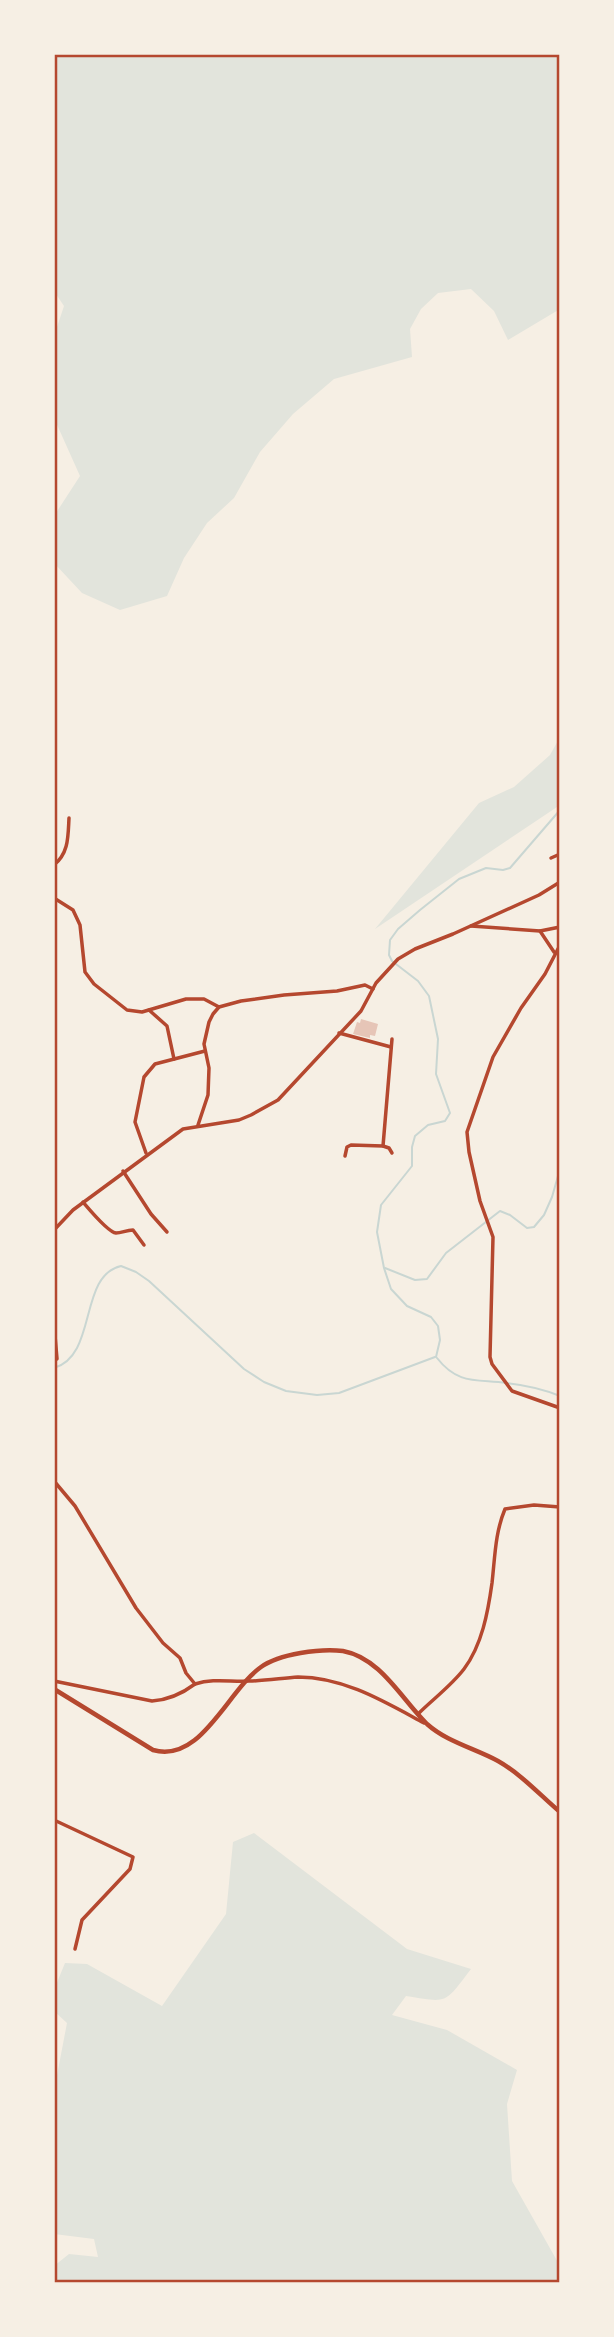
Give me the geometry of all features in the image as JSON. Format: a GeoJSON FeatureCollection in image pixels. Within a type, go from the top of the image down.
{"type":"FeatureCollection","features":[{"type":"Feature","properties":{"kind":"street"},"geometry":{"type":"LineString","coordinates":[[54,866],[65,851],[69,818]]}},
{"type":"Feature","properties":{"kind":"street"},"geometry":{"type":"LineString","coordinates":[[551,858],[560,854]]}},
{"type":"Feature","properties":{"kind":"street"},"geometry":{"type":"LineString","coordinates":[[54,1230],[83,1202],[183,1129],[239,1120],[278,1100],[361,1011],[386,970],[398,958],[539,895],[560,882]]}},
{"type":"Feature","properties":{"kind":"street"},"geometry":{"type":"LineString","coordinates":[[54,898],[73,910],[80,925],[85,972],[94,984],[127,1010],[142,1012],[186,999],[204,999],[219,1007]]}},
{"type":"Feature","properties":{"kind":"street"},"geometry":{"type":"LineString","coordinates":[[470,926],[540,931],[560,928]]}},
{"type":"Feature","properties":{"kind":"street"},"geometry":{"type":"LineString","coordinates":[[540,931],[555,953]]}},
{"type":"Feature","properties":{"kind":"street"},"geometry":{"type":"LineString","coordinates":[[560,945],[493,1057],[468,1125],[469,1152],[493,1237],[492,1364],[512,1391],[560,1408]]}},
{"type":"Feature","properties":{"kind":"street"},"geometry":{"type":"LineString","coordinates":[[198,1125],[208,1096],[209,1068],[204,1044],[209,1022],[219,1007],[241,1001],[337,991],[365,985],[373,989]]}},
{"type":"Feature","properties":{"kind":"street"},"geometry":{"type":"LineString","coordinates":[[149,1010],[167,1026],[174,1059]]}},
{"type":"Feature","properties":{"kind":"street"},"geometry":{"type":"LineString","coordinates":[[340,1033],[391,1047]]}},
{"type":"Feature","properties":{"kind":"street"},"geometry":{"type":"LineString","coordinates":[[383,1146],[392,1039]]}},
{"type":"Feature","properties":{"kind":"street"},"geometry":{"type":"LineString","coordinates":[[146,1154],[135,1122],[144,1077],[155,1064],[205,1051]]}},
{"type":"Feature","properties":{"kind":"street"},"geometry":{"type":"LineString","coordinates":[[345,1156],[347,1147],[351,1145],[383,1146],[389,1148],[392,1153]]}},
{"type":"Feature","properties":{"kind":"street"},"geometry":{"type":"LineString","coordinates":[[123,1171],[151,1214],[167,1232]]}},
{"type":"Feature","properties":{"kind":"street"},"geometry":{"type":"LineString","coordinates":[[83,1202],[111,1232],[132,1230],[144,1245]]}},
{"type":"Feature","properties":{"kind":"street"},"geometry":{"type":"LineString","coordinates":[[54,1324],[57,1359]]}},
{"type":"Feature","properties":{"kind":"street"},"geometry":{"type":"LineString","coordinates":[[54,1481],[75,1506],[136,1608],[163,1643],[180,1658],[186,1673],[195,1684]]}},
{"type":"Feature","properties":{"kind":"street"},"geometry":{"type":"LineString","coordinates":[[418,1714],[463,1670],[477,1645],[492,1585],[498,1531],[505,1509],[534,1505],[560,1507]]}},
{"type":"Feature","properties":{"kind":"street"},"geometry":{"type":"LineString","coordinates":[[54,1689],[142,1744],[163,1753],[183,1750],[258,1669],[279,1658],[319,1651],[344,1651],[369,1663],[430,1726]]}},
{"type":"Feature","properties":{"kind":"street"},"geometry":{"type":"LineString","coordinates":[[54,1681],[152,1701],[161,1701],[195,1684],[216,1679],[246,1681],[299,1677],[332,1682],[366,1692],[454,1742],[506,1767],[560,1812]]}},
{"type":"Feature","properties":{"kind":"street"},"geometry":{"type":"LineString","coordinates":[[54,1820],[133,1857],[130,1869],[82,1920],[75,1949]]}},
{"type":"Feature","properties":{"kind":"shaded area"},"geometry":{"type":"Polygon","coordinates":[[[54,54],[560,54],[560,309],[508,340],[494,311],[471,289],[438,293],[421,309],[410,329],[412,357],[334,379],[293,414],[260,452],[234,498],[207,523],[184,558],[167,596],[120,610],[82,593],[54,563],[54,516],[80,476],[54,418],[54,336],[64,306],[54,291],[54,54]]]}},
{"type":"Feature","properties":{"kind":"shaded area"},"geometry":{"type":"Polygon","coordinates":[[[560,737],[560,805],[375,929],[479,803],[514,787],[550,755],[560,737]]]}},
{"type":"Feature","properties":{"kind":"shaded area"},"geometry":{"type":"Polygon","coordinates":[[[254,1833],[407,1949],[471,1969],[450,1995],[438,2000],[406,1996],[392,2015],[447,2030],[517,2070],[507,2104],[512,2181],[560,2266],[560,2283],[54,2283],[54,2266],[69,2254],[98,2257],[94,2239],[54,2234],[54,2091],[67,2023],[54,2011],[54,1990],[65,1963],[87,1964],[162,2006],[226,1914],[233,1842],[254,1833]]]}},
{"type":"Feature","properties":{"kind":"building"},"geometry":{"type":"Polygon","coordinates":[[[361,1019],[378,1024],[375,1036],[370,1035],[370,1038],[353,1034],[357,1022],[360,1023],[361,1019]]]}},
{"type":"Feature","properties":{"kind":"waterway"},"geometry":{"type":"LineString","coordinates":[[436,1357],[440,1340],[438,1326],[431,1317],[407,1306],[391,1289],[377,1232],[381,1205],[412,1166],[415,1136],[428,1125],[445,1121],[450,1113],[436,1074],[438,1039],[429,996],[418,981],[392,961],[389,955],[390,940],[398,929],[459,879],[486,868],[510,868],[560,810]]}},
{"type":"Feature","properties":{"kind":"waterway"},"geometry":{"type":"LineString","coordinates":[[385,1268],[415,1280],[427,1279],[446,1253],[500,1211],[527,1228],[534,1227],[544,1215],[560,1169]]}},
{"type":"Feature","properties":{"kind":"waterway"},"geometry":{"type":"LineString","coordinates":[[54,1368],[68,1360],[77,1348],[99,1284],[108,1273],[121,1266],[149,1281],[244,1369],[264,1382],[286,1391],[317,1395],[339,1393],[435,1357]]}},
{"type":"Feature","properties":{"kind":"waterway"},"geometry":{"type":"LineString","coordinates":[[437,1358],[460,1377],[527,1386],[560,1396]]}}]}
